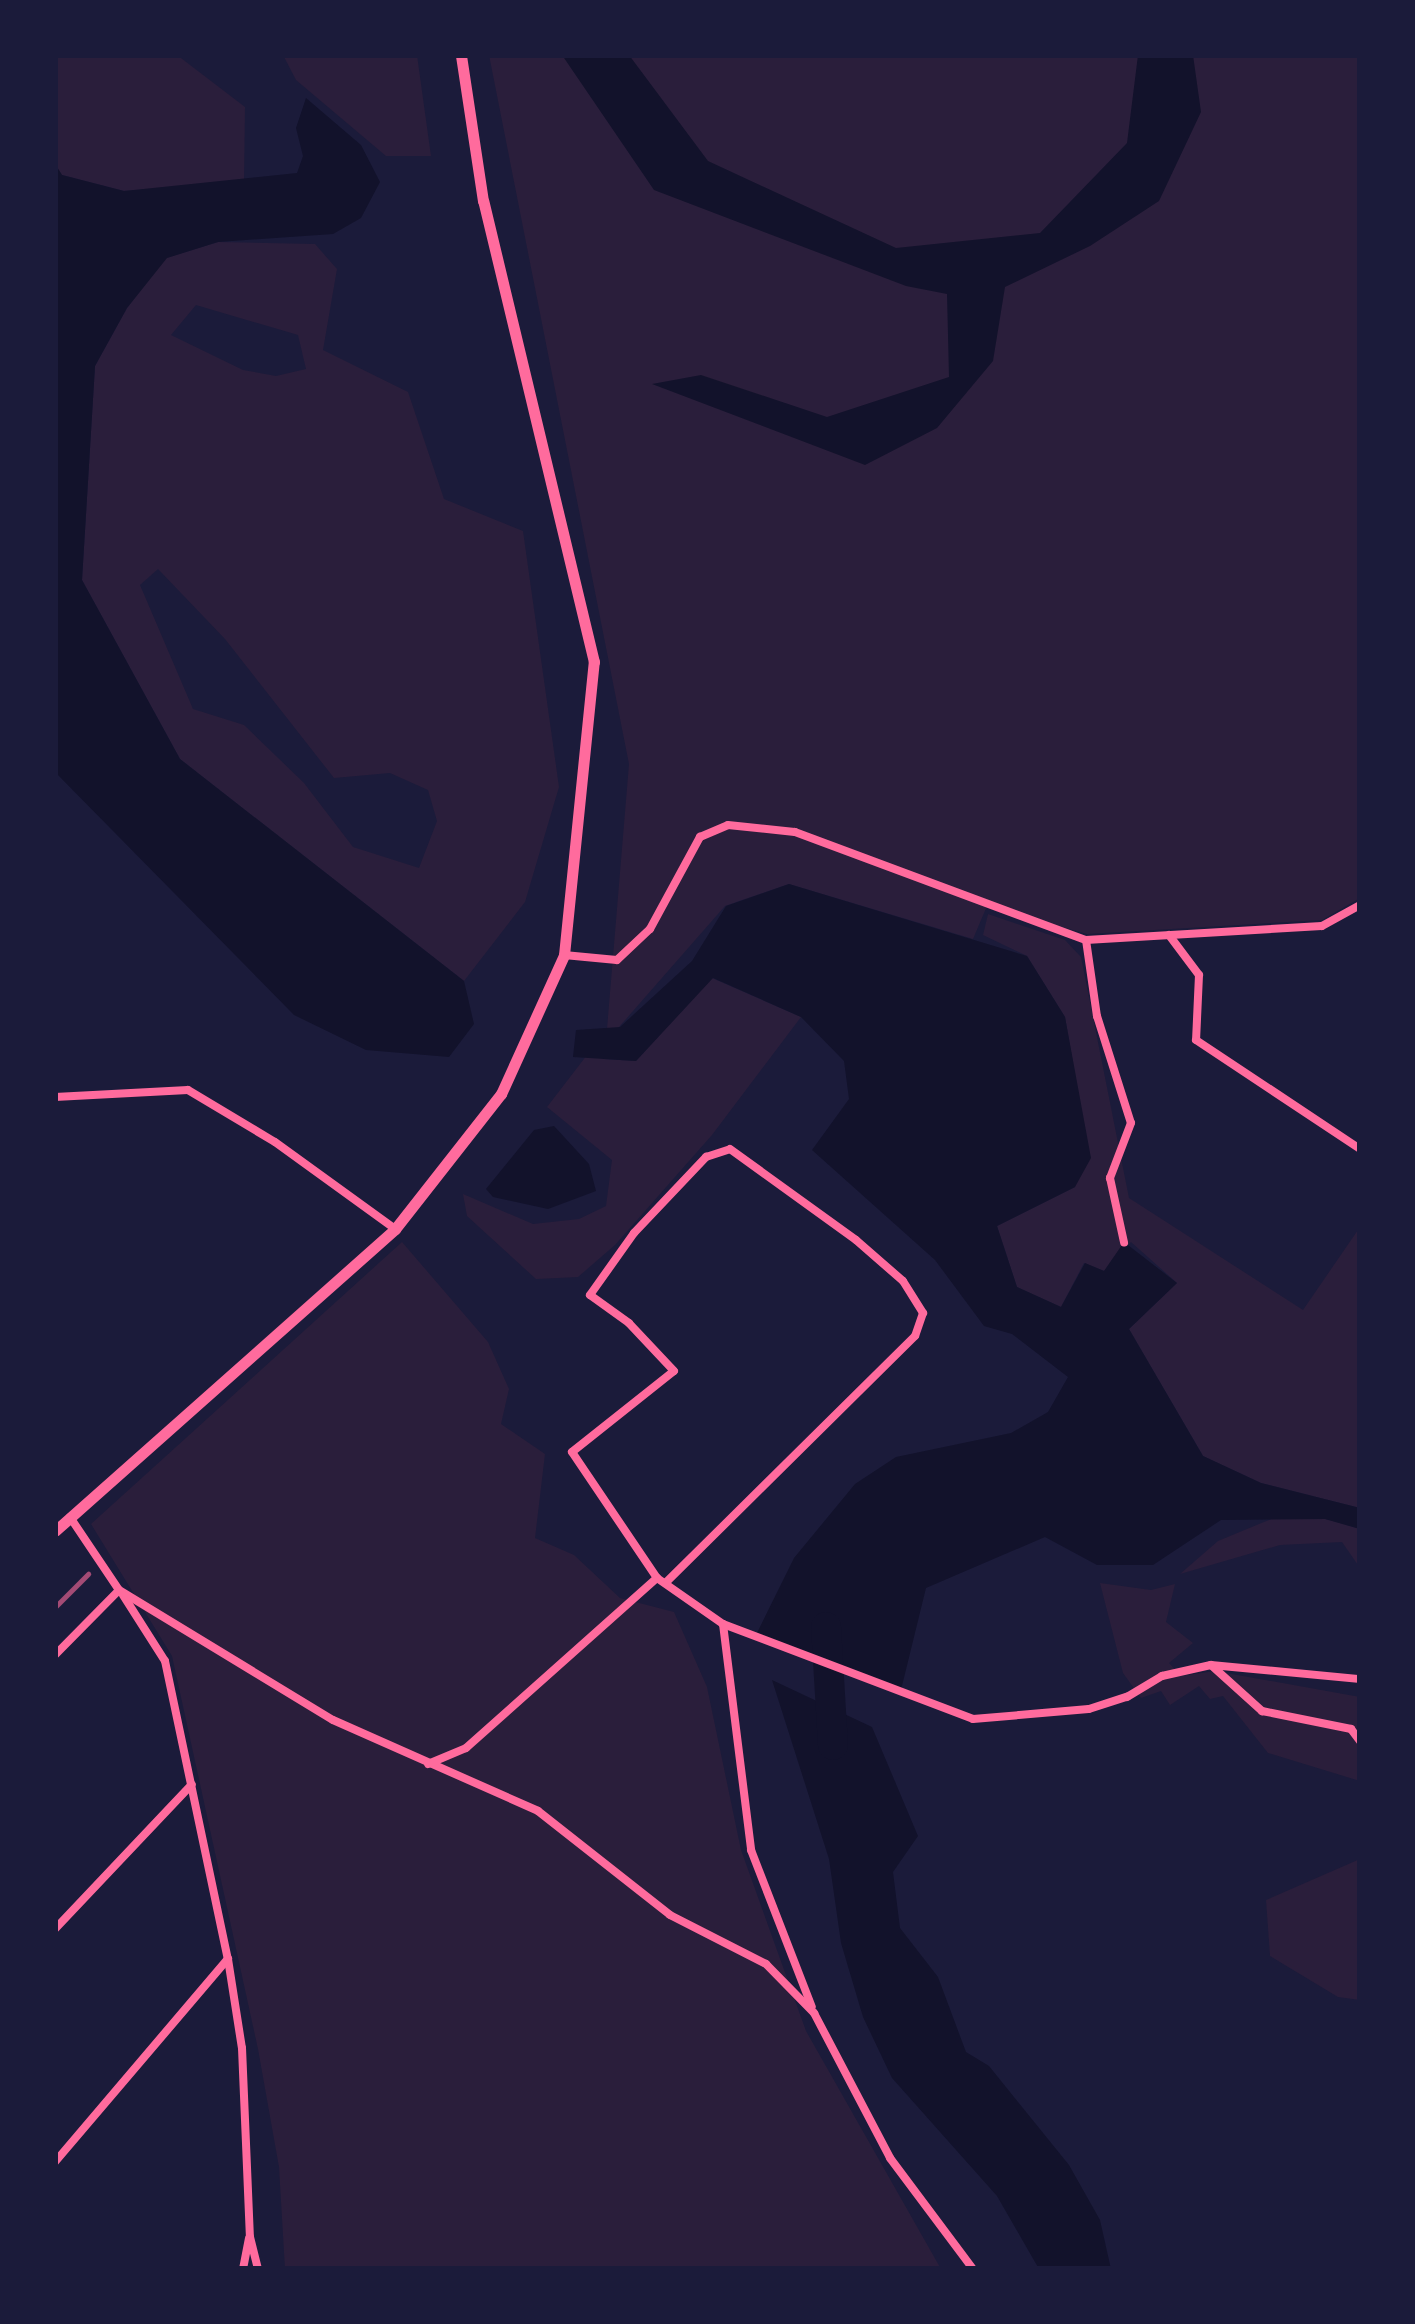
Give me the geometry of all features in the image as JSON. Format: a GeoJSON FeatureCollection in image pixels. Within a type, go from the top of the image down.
{"type":"FeatureCollection","features":[{"type":"Feature","properties":{"kind":"main road"},"geometry":{"type":"LineString","coordinates":[[55,1531],[395,1229],[501,1094],[564,954],[594,662],[483,201],[461,55]]}},
{"type":"Feature","properties":{"kind":"street"},"geometry":{"type":"LineString","coordinates":[[564,954],[618,960],[650,929],[700,836],[728,825],[795,832],[1086,940],[1322,926],[1360,904]]}},
{"type":"Feature","properties":{"kind":"street"},"geometry":{"type":"LineString","coordinates":[[1169,935],[1199,975],[1196,1040],[1360,1149]]}},
{"type":"Feature","properties":{"kind":"street"},"geometry":{"type":"LineString","coordinates":[[1086,940],[1102,1035],[1131,1123],[1110,1178],[1124,1242]]}},
{"type":"Feature","properties":{"kind":"street"},"geometry":{"type":"LineString","coordinates":[[55,1097],[188,1090],[275,1142],[395,1229]]}},
{"type":"Feature","properties":{"kind":"street"},"geometry":{"type":"LineString","coordinates":[[428,1764],[466,1748],[661,1580],[916,1336],[923,1314],[903,1281],[856,1240],[730,1149],[706,1157],[634,1233],[590,1294],[629,1323],[674,1370],[572,1452],[661,1580],[723,1624],[973,1719],[1089,1709],[1128,1697],[1162,1676],[1211,1665],[1360,1679]]}},
{"type":"Feature","properties":{"kind":"street"},"geometry":{"type":"LineString","coordinates":[[70,1517],[165,1661],[228,1959],[242,2048],[250,2237],[258,2269]]}},
{"type":"Feature","properties":{"kind":"street"},"geometry":{"type":"LineString","coordinates":[[55,1655],[120,1590]]}},
{"type":"Feature","properties":{"kind":"street"},"geometry":{"type":"LineString","coordinates":[[120,1590],[332,1720],[538,1811],[670,1915],[766,1964],[814,2013]]}},
{"type":"Feature","properties":{"kind":"street"},"geometry":{"type":"LineString","coordinates":[[723,1624],[751,1850],[814,2013],[890,2158],[973,2269]]}},
{"type":"Feature","properties":{"kind":"street"},"geometry":{"type":"LineString","coordinates":[[1211,1665],[1262,1711],[1350,1729],[1360,1741]]}},
{"type":"Feature","properties":{"kind":"street"},"geometry":{"type":"LineString","coordinates":[[55,1928],[192,1784]]}},
{"type":"Feature","properties":{"kind":"street"},"geometry":{"type":"LineString","coordinates":[[55,2162],[228,1959]]}},
{"type":"Feature","properties":{"kind":"street"},"geometry":{"type":"LineString","coordinates":[[243,2269],[250,2237]]}},
{"type":"Feature","properties":{"kind":"shaded area"},"geometry":{"type":"Polygon","coordinates":[[[55,55],[177,55],[245,107],[244,183],[124,191],[62,175],[55,164],[55,55]]]}},
{"type":"Feature","properties":{"kind":"shaded area"},"geometry":{"type":"Polygon","coordinates":[[[283,55],[417,55],[431,156],[386,156],[296,80],[283,55]]]}},
{"type":"Feature","properties":{"kind":"shaded area"},"geometry":{"type":"Polygon","coordinates":[[[489,55],[1360,55],[1360,898],[1322,920],[1087,934],[987,906],[973,939],[789,884],[725,906],[619,1027],[603,1059],[636,1061],[712,978],[801,1017],[712,1135],[615,1245],[578,1277],[536,1279],[467,1216],[463,1194],[533,1224],[579,1219],[606,1206],[612,1160],[547,1107],[607,1029],[629,764],[489,55]]]}},
{"type":"Feature","properties":{"kind":"shaded area"},"geometry":{"type":"Polygon","coordinates":[[[562,55],[629,55],[708,161],[896,248],[1040,233],[1127,143],[1138,55],[1193,55],[1201,112],[1159,201],[1090,246],[1005,287],[993,361],[937,428],[865,465],[652,384],[701,375],[827,417],[949,377],[947,294],[906,286],[654,190],[562,55]]]}},
{"type":"Feature","properties":{"kind":"shaded area"},"geometry":{"type":"Polygon","coordinates":[[[306,98],[361,145],[380,182],[361,218],[333,234],[218,242],[167,258],[127,308],[95,366],[82,580],[180,759],[464,981],[474,1024],[449,1057],[366,1050],[294,1015],[55,772],[55,164],[62,175],[124,191],[297,173],[303,156],[296,128],[306,98]]]}},
{"type":"Feature","properties":{"kind":"shaded area"},"geometry":{"type":"Polygon","coordinates":[[[218,242],[315,244],[337,269],[323,350],[408,392],[444,499],[523,531],[559,787],[525,902],[464,981],[180,759],[82,580],[95,366],[127,308],[166,258],[218,242]],[[196,305],[171,335],[243,370],[276,376],[306,369],[298,335],[196,305]],[[158,569],[140,585],[193,709],[244,725],[304,783],[353,847],[419,868],[437,821],[428,790],[390,773],[334,778],[225,639],[158,569]]]}},
{"type":"Feature","properties":{"kind":"shaded area"},"geometry":{"type":"Polygon","coordinates":[[[789,884],[1027,956],[1065,1017],[1091,1158],[1075,1187],[997,1226],[1017,1287],[1061,1307],[1085,1263],[1104,1271],[1124,1242],[1177,1283],[1129,1329],[1203,1456],[1261,1483],[1360,1508],[1360,1529],[1325,1519],[1221,1520],[1153,1565],[1097,1565],[1045,1537],[926,1588],[901,1690],[756,1635],[794,1558],[855,1484],[896,1457],[1011,1433],[1048,1412],[1068,1377],[1012,1334],[984,1326],[935,1260],[812,1150],[849,1099],[844,1061],[801,1017],[713,978],[636,1061],[573,1057],[576,1030],[620,1027],[692,961],[726,906],[789,884]]]}},
{"type":"Feature","properties":{"kind":"shaded area"},"geometry":{"type":"Polygon","coordinates":[[[988,914],[1065,940],[1081,957],[1129,1198],[1303,1310],[1360,1227],[1360,1508],[1261,1483],[1203,1456],[1129,1329],[1177,1283],[1131,1242],[1104,1271],[1084,1263],[1061,1307],[1017,1287],[997,1226],[1075,1187],[1077,1086],[1065,1017],[1027,956],[983,935],[988,914]]]}},
{"type":"Feature","properties":{"kind":"shaded area"},"geometry":{"type":"Polygon","coordinates":[[[554,1126],[589,1164],[596,1191],[548,1209],[493,1197],[486,1189],[534,1130],[554,1126]]]}},
{"type":"Feature","properties":{"kind":"shaded area"},"geometry":{"type":"Polygon","coordinates":[[[402,1242],[488,1342],[509,1389],[501,1424],[545,1454],[535,1538],[574,1555],[620,1598],[674,1612],[707,1687],[741,1850],[806,2031],[941,2269],[285,2269],[279,2167],[258,2049],[172,1656],[91,1524],[402,1242]]]}},
{"type":"Feature","properties":{"kind":"shaded area"},"geometry":{"type":"Polygon","coordinates":[[[1276,1517],[1326,1519],[1360,1529],[1360,1568],[1342,1542],[1280,1545],[1180,1574],[1218,1541],[1276,1517]]]}},
{"type":"Feature","properties":{"kind":"shaded area"},"geometry":{"type":"Polygon","coordinates":[[[1100,1583],[1151,1590],[1175,1584],[1166,1622],[1193,1643],[1169,1663],[1181,1676],[1215,1671],[1360,1697],[1360,1781],[1268,1753],[1223,1696],[1210,1699],[1199,1686],[1170,1705],[1161,1691],[1141,1698],[1123,1673],[1100,1583]]]}},
{"type":"Feature","properties":{"kind":"shaded area"},"geometry":{"type":"Polygon","coordinates":[[[772,1680],[872,1727],[918,1836],[893,1872],[900,1928],[938,1977],[966,2052],[989,2066],[1069,2165],[1100,2220],[1111,2269],[1039,2269],[997,2196],[892,2078],[863,2017],[841,1943],[829,1859],[772,1680]]]}},
{"type":"Feature","properties":{"kind":"shaded area"},"geometry":{"type":"Polygon","coordinates":[[[1360,1859],[1360,2000],[1338,1997],[1270,1956],[1266,1900],[1360,1859]]]}},
{"type":"Feature","properties":{"kind":"waterway"},"geometry":{"type":"LineString","coordinates":[[826,1627],[833,1745]]}},
{"type":"Feature","properties":{"kind":"railway"},"geometry":{"type":"LineString","coordinates":[[55,1607],[88,1574]]}}]}
